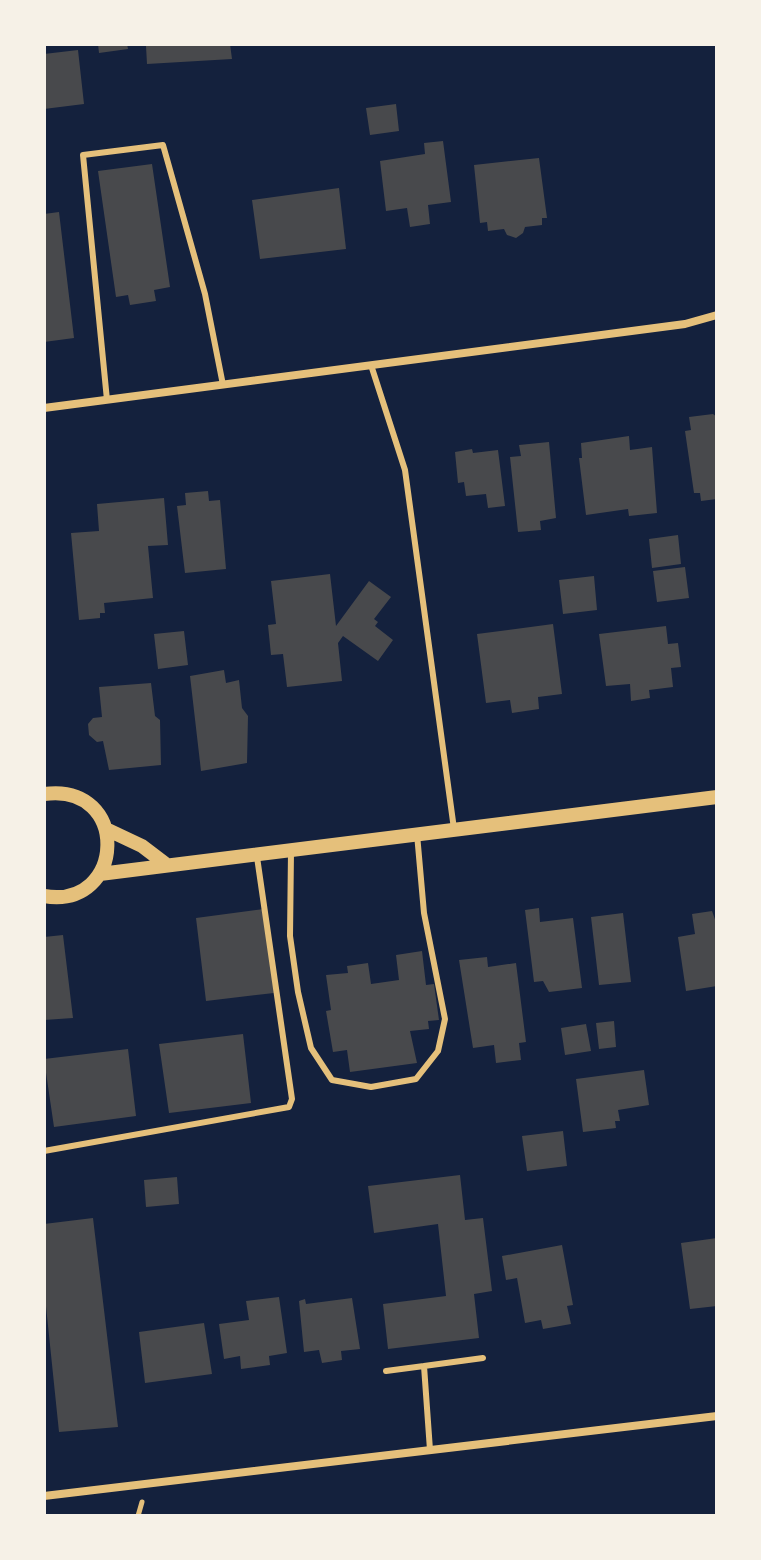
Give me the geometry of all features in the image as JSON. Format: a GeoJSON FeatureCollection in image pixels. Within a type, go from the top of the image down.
{"type":"FeatureCollection","features":[{"type":"Feature","properties":{"kind":"street"},"geometry":{"type":"LineString","coordinates":[[44,408],[685,324],[717,315]]}},
{"type":"Feature","properties":{"kind":"street"},"geometry":{"type":"LineString","coordinates":[[44,794],[73,795],[88,803],[106,829],[109,844],[100,874]]}},
{"type":"Feature","properties":{"kind":"street"},"geometry":{"type":"LineString","coordinates":[[44,896],[73,895],[100,874],[717,797]]}},
{"type":"Feature","properties":{"kind":"street"},"geometry":{"type":"LineString","coordinates":[[106,829],[142,846],[167,865]]}},
{"type":"Feature","properties":{"kind":"street"},"geometry":{"type":"LineString","coordinates":[[44,1496],[717,1416]]}},
{"type":"Feature","properties":{"kind":"lane"},"geometry":{"type":"LineString","coordinates":[[107,400],[83,155],[163,145],[205,294],[223,385]]}},
{"type":"Feature","properties":{"kind":"lane"},"geometry":{"type":"LineString","coordinates":[[371,365],[405,470],[454,829]]}},
{"type":"Feature","properties":{"kind":"lane"},"geometry":{"type":"LineString","coordinates":[[291,849],[290,936],[311,1048],[332,1080],[371,1087],[416,1079],[438,1051],[445,1019],[424,913],[417,833]]}},
{"type":"Feature","properties":{"kind":"lane"},"geometry":{"type":"LineString","coordinates":[[44,1151],[289,1107],[292,1099],[257,853]]}},
{"type":"Feature","properties":{"kind":"lane"},"geometry":{"type":"LineString","coordinates":[[386,1371],[483,1358]]}},
{"type":"Feature","properties":{"kind":"lane"},"geometry":{"type":"LineString","coordinates":[[424,1366],[430,1450]]}},
{"type":"Feature","properties":{"kind":"building"},"geometry":{"type":"Polygon","coordinates":[[[98,44],[127,44],[128,49],[99,53],[98,44]]]}},
{"type":"Feature","properties":{"kind":"building"},"geometry":{"type":"Polygon","coordinates":[[[230,44],[232,59],[147,64],[146,46],[230,44]]]}},
{"type":"Feature","properties":{"kind":"building"},"geometry":{"type":"Polygon","coordinates":[[[78,50],[84,104],[44,109],[44,54],[78,50]]]}},
{"type":"Feature","properties":{"kind":"building"},"geometry":{"type":"Polygon","coordinates":[[[396,104],[399,131],[370,135],[366,108],[396,104]]]}},
{"type":"Feature","properties":{"kind":"building"},"geometry":{"type":"Polygon","coordinates":[[[443,141],[451,202],[428,205],[430,224],[410,227],[407,208],[386,211],[380,161],[425,154],[424,143],[443,141]]]}},
{"type":"Feature","properties":{"kind":"building"},"geometry":{"type":"Polygon","coordinates":[[[539,158],[547,218],[542,218],[542,225],[525,227],[516,238],[507,235],[504,229],[488,231],[487,222],[480,223],[474,165],[539,158]]]}},
{"type":"Feature","properties":{"kind":"building"},"geometry":{"type":"Polygon","coordinates":[[[152,164],[170,287],[154,290],[156,301],[130,305],[128,295],[116,297],[98,171],[152,164]]]}},
{"type":"Feature","properties":{"kind":"building"},"geometry":{"type":"Polygon","coordinates":[[[339,188],[346,249],[260,259],[252,200],[339,188]]]}},
{"type":"Feature","properties":{"kind":"building"},"geometry":{"type":"Polygon","coordinates":[[[59,212],[74,338],[44,342],[44,214],[59,212]]]}},
{"type":"Feature","properties":{"kind":"building"},"geometry":{"type":"Polygon","coordinates":[[[713,414],[717,417],[717,499],[701,501],[700,493],[694,493],[685,431],[691,430],[689,417],[713,414]]]}},
{"type":"Feature","properties":{"kind":"building"},"geometry":{"type":"Polygon","coordinates":[[[629,436],[630,450],[652,447],[657,513],[629,516],[628,509],[586,515],[579,458],[582,458],[581,443],[629,436]]]}},
{"type":"Feature","properties":{"kind":"building"},"geometry":{"type":"Polygon","coordinates":[[[549,442],[556,518],[540,521],[541,530],[518,532],[510,457],[521,456],[519,445],[549,442]]]}},
{"type":"Feature","properties":{"kind":"building"},"geometry":{"type":"Polygon","coordinates":[[[472,449],[473,453],[498,450],[505,506],[488,508],[486,494],[466,496],[464,482],[458,483],[455,452],[472,449]]]}},
{"type":"Feature","properties":{"kind":"building"},"geometry":{"type":"Polygon","coordinates":[[[208,491],[209,501],[220,500],[226,569],[185,573],[177,506],[186,505],[185,493],[208,491]]]}},
{"type":"Feature","properties":{"kind":"building"},"geometry":{"type":"Polygon","coordinates":[[[164,498],[168,545],[148,546],[153,598],[104,603],[105,613],[100,613],[100,618],[79,620],[71,533],[99,531],[97,504],[164,498]]]}},
{"type":"Feature","properties":{"kind":"building"},"geometry":{"type":"Polygon","coordinates":[[[678,535],[681,564],[652,568],[649,539],[678,535]]]}},
{"type":"Feature","properties":{"kind":"building"},"geometry":{"type":"Polygon","coordinates":[[[685,567],[689,598],[657,602],[653,571],[685,567]]]}},
{"type":"Feature","properties":{"kind":"building"},"geometry":{"type":"Polygon","coordinates":[[[330,574],[336,626],[369,581],[391,597],[374,619],[378,622],[375,626],[393,640],[378,661],[343,636],[338,643],[342,681],[287,687],[283,654],[271,655],[268,625],[276,624],[271,581],[330,574]]]}},
{"type":"Feature","properties":{"kind":"building"},"geometry":{"type":"Polygon","coordinates":[[[594,576],[597,610],[563,614],[559,580],[594,576]]]}},
{"type":"Feature","properties":{"kind":"building"},"geometry":{"type":"Polygon","coordinates":[[[553,624],[562,694],[538,697],[539,709],[512,713],[510,700],[486,703],[477,634],[553,624]]]}},
{"type":"Feature","properties":{"kind":"building"},"geometry":{"type":"Polygon","coordinates":[[[666,626],[668,644],[678,643],[681,667],[671,668],[673,687],[649,690],[650,698],[631,701],[630,684],[606,686],[599,634],[666,626]]]}},
{"type":"Feature","properties":{"kind":"building"},"geometry":{"type":"Polygon","coordinates":[[[184,631],[188,665],[158,669],[154,634],[184,631]]]}},
{"type":"Feature","properties":{"kind":"building"},"geometry":{"type":"Polygon","coordinates":[[[224,670],[226,683],[239,680],[242,708],[248,716],[247,763],[201,771],[190,676],[224,670]]]}},
{"type":"Feature","properties":{"kind":"building"},"geometry":{"type":"Polygon","coordinates":[[[151,683],[155,716],[160,720],[161,765],[109,770],[103,741],[97,742],[89,735],[88,724],[93,718],[102,717],[99,687],[151,683]]]}},
{"type":"Feature","properties":{"kind":"building"},"geometry":{"type":"Polygon","coordinates":[[[539,908],[540,922],[573,918],[582,988],[549,992],[543,981],[534,982],[525,910],[539,908]]]}},
{"type":"Feature","properties":{"kind":"building"},"geometry":{"type":"Polygon","coordinates":[[[264,909],[274,993],[206,1001],[196,918],[264,909]]]}},
{"type":"Feature","properties":{"kind":"building"},"geometry":{"type":"Polygon","coordinates":[[[712,911],[717,925],[717,986],[686,991],[678,937],[695,934],[692,914],[712,911]]]}},
{"type":"Feature","properties":{"kind":"building"},"geometry":{"type":"Polygon","coordinates":[[[623,913],[631,982],[599,985],[591,917],[623,913]]]}},
{"type":"Feature","properties":{"kind":"building"},"geometry":{"type":"Polygon","coordinates":[[[63,935],[73,1018],[44,1020],[44,937],[63,935]]]}},
{"type":"Feature","properties":{"kind":"building"},"geometry":{"type":"Polygon","coordinates":[[[422,951],[426,985],[434,984],[439,1020],[428,1021],[429,1029],[410,1031],[417,1063],[350,1072],[347,1050],[333,1052],[326,1011],[331,1010],[326,975],[348,973],[347,966],[368,963],[371,984],[399,980],[396,955],[422,951]]]}},
{"type":"Feature","properties":{"kind":"building"},"geometry":{"type":"Polygon","coordinates":[[[487,957],[488,967],[516,963],[526,1042],[519,1043],[521,1060],[496,1063],[494,1045],[473,1048],[459,960],[487,957]]]}},
{"type":"Feature","properties":{"kind":"building"},"geometry":{"type":"Polygon","coordinates":[[[614,1021],[616,1047],[599,1049],[596,1023],[614,1021]]]}},
{"type":"Feature","properties":{"kind":"building"},"geometry":{"type":"Polygon","coordinates":[[[586,1024],[591,1051],[565,1055],[561,1028],[586,1024]]]}},
{"type":"Feature","properties":{"kind":"building"},"geometry":{"type":"Polygon","coordinates":[[[243,1034],[251,1103],[169,1113],[159,1044],[243,1034]]]}},
{"type":"Feature","properties":{"kind":"building"},"geometry":{"type":"Polygon","coordinates":[[[128,1049],[136,1116],[54,1127],[44,1059],[128,1049]]]}},
{"type":"Feature","properties":{"kind":"building"},"geometry":{"type":"Polygon","coordinates":[[[644,1070],[649,1105],[618,1110],[620,1121],[615,1121],[616,1128],[583,1132],[576,1079],[644,1070]]]}},
{"type":"Feature","properties":{"kind":"building"},"geometry":{"type":"Polygon","coordinates":[[[563,1131],[567,1166],[527,1171],[522,1136],[563,1131]]]}},
{"type":"Feature","properties":{"kind":"building"},"geometry":{"type":"Polygon","coordinates":[[[460,1175],[465,1220],[483,1218],[492,1291],[474,1294],[479,1338],[388,1349],[383,1304],[446,1296],[438,1224],[374,1233],[368,1186],[460,1175]]]}},
{"type":"Feature","properties":{"kind":"building"},"geometry":{"type":"Polygon","coordinates":[[[177,1177],[179,1204],[146,1207],[144,1180],[177,1177]]]}},
{"type":"Feature","properties":{"kind":"building"},"geometry":{"type":"Polygon","coordinates":[[[93,1218],[118,1427],[59,1432],[44,1287],[44,1224],[93,1218]]]}},
{"type":"Feature","properties":{"kind":"building"},"geometry":{"type":"Polygon","coordinates":[[[717,1238],[717,1306],[690,1309],[681,1243],[717,1238]]]}},
{"type":"Feature","properties":{"kind":"building"},"geometry":{"type":"Polygon","coordinates":[[[562,1245],[573,1305],[567,1306],[571,1324],[543,1329],[541,1320],[525,1323],[517,1278],[506,1280],[502,1256],[562,1245]]]}},
{"type":"Feature","properties":{"kind":"building"},"geometry":{"type":"Polygon","coordinates":[[[279,1297],[287,1353],[269,1356],[270,1365],[241,1369],[240,1356],[224,1359],[219,1324],[249,1320],[246,1301],[279,1297]]]}},
{"type":"Feature","properties":{"kind":"building"},"geometry":{"type":"Polygon","coordinates":[[[352,1298],[360,1349],[341,1351],[342,1360],[322,1363],[319,1350],[304,1352],[299,1301],[305,1299],[306,1304],[352,1298]]]}},
{"type":"Feature","properties":{"kind":"building"},"geometry":{"type":"Polygon","coordinates":[[[204,1323],[212,1374],[145,1383],[139,1332],[204,1323]]]}}]}
